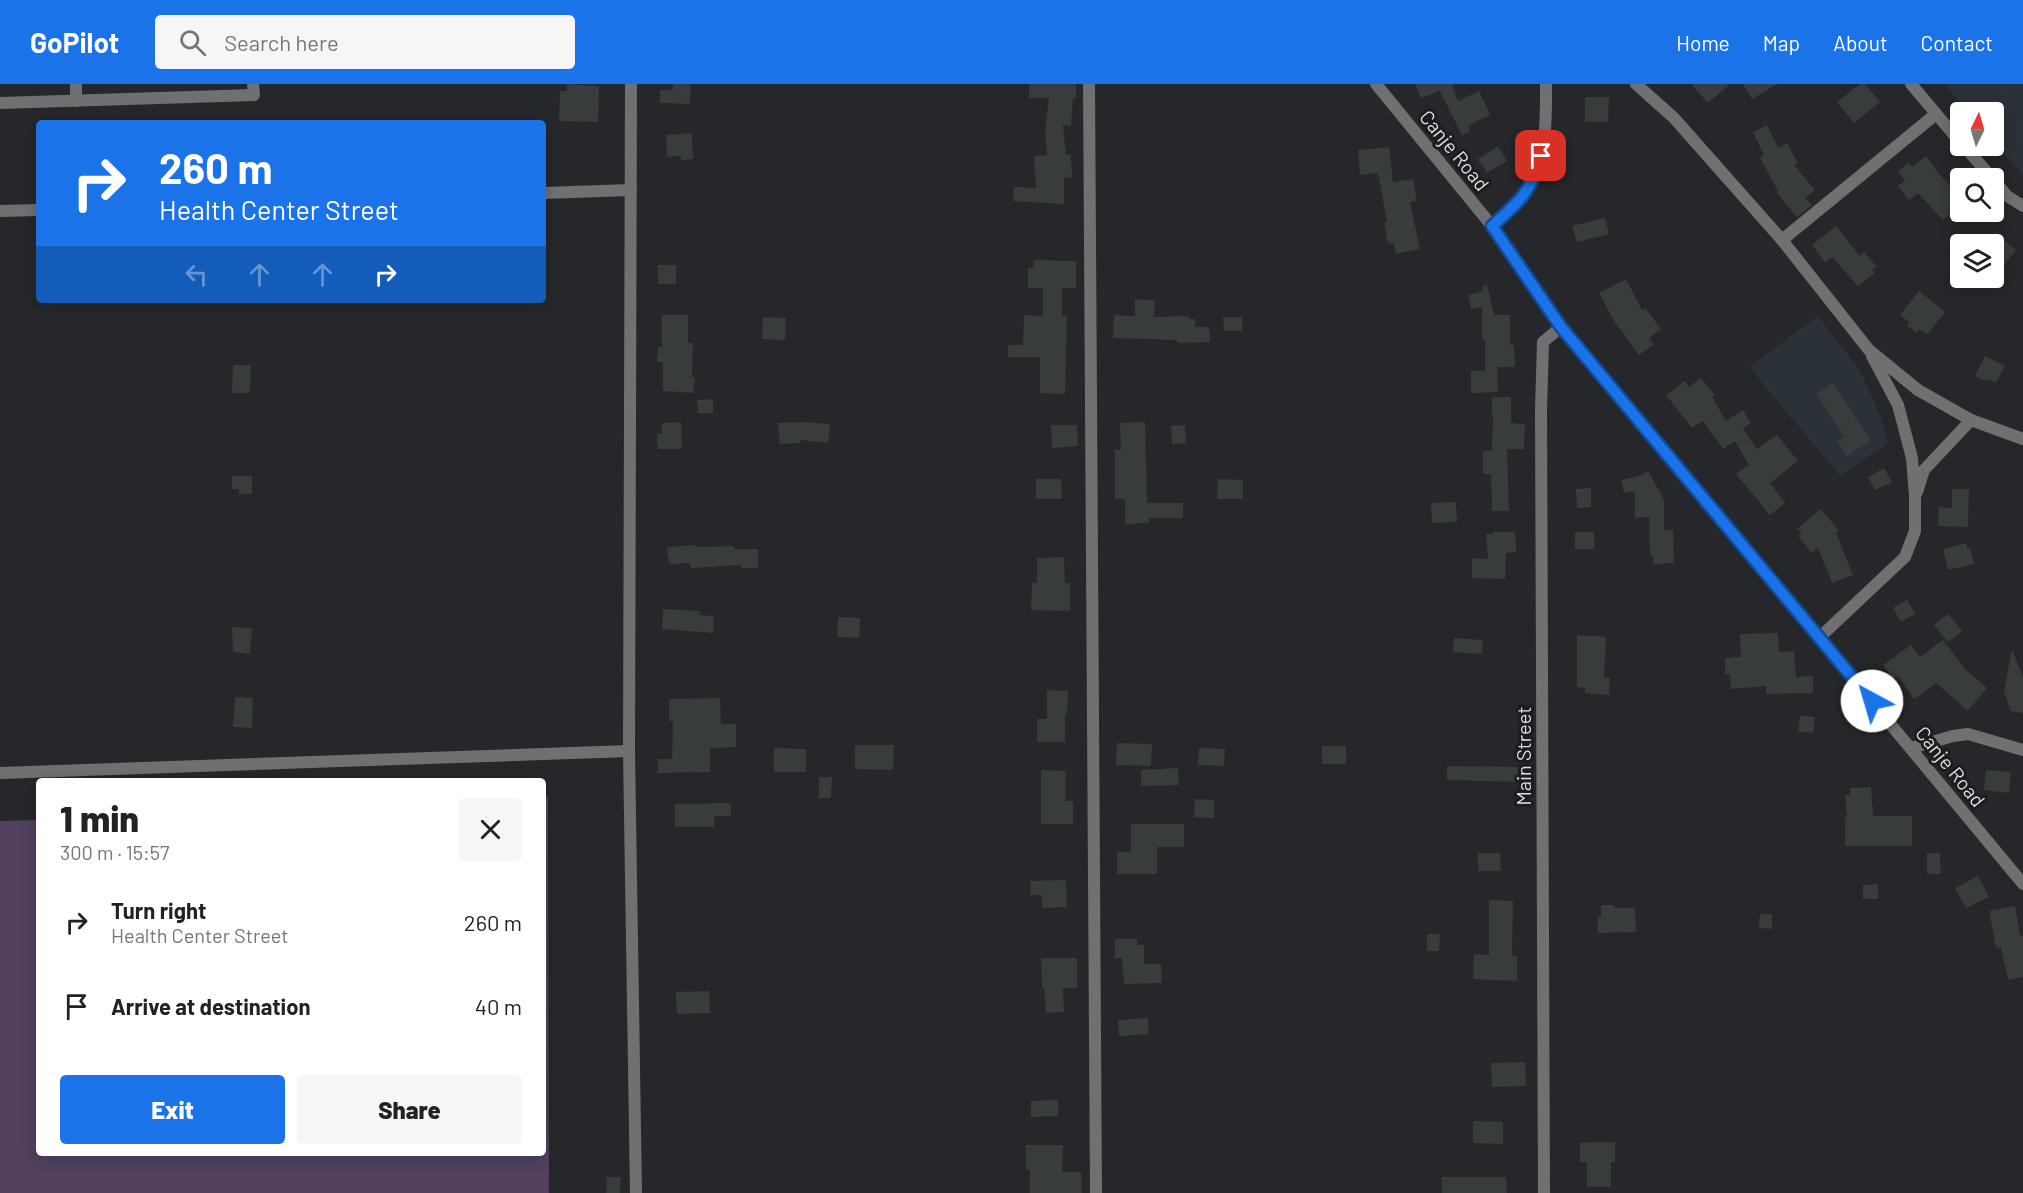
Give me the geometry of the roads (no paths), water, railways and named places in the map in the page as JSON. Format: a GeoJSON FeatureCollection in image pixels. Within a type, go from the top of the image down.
{"type":"FeatureCollection","features":[{"type":"Feature","properties":{"kind":"street"},"geometry":{"type":"LineString","coordinates":[[76,84],[76,101]]}},
{"type":"Feature","properties":{"kind":"street"},"geometry":{"type":"LineString","coordinates":[[0,103],[254,95],[253,84]]}},
{"type":"Feature","properties":{"kind":"street"},"geometry":{"type":"LineString","coordinates":[[631,84],[629,752],[636,1193]]}},
{"type":"Feature","properties":{"kind":"street"},"geometry":{"type":"LineString","coordinates":[[1089,84],[1096,1193]]}},
{"type":"Feature","properties":{"kind":"street","name":"Canje Road"},"geometry":{"type":"LineString","coordinates":[[1376,84],[1492,226],[1561,327],[2023,884]]}},
{"type":"Feature","properties":{"kind":"street"},"geometry":{"type":"LineString","coordinates":[[1492,226],[1521,200],[1537,172],[1545,141],[1546,84]]}},
{"type":"Feature","properties":{"kind":"street"},"geometry":{"type":"LineString","coordinates":[[1636,84],[1674,118],[1782,240],[1869,350],[1899,405],[1912,458],[1915,531],[1905,557],[1820,637]]}},
{"type":"Feature","properties":{"kind":"street"},"geometry":{"type":"LineString","coordinates":[[1911,84],[1950,130]]}},
{"type":"Feature","properties":{"kind":"street"},"geometry":{"type":"LineString","coordinates":[[1782,240],[1936,114]]}},
{"type":"Feature","properties":{"kind":"street"},"geometry":{"type":"LineString","coordinates":[[1973,156],[1983,168]]}},
{"type":"Feature","properties":{"kind":"street"},"geometry":{"type":"LineString","coordinates":[[546,193],[631,190]]}},
{"type":"Feature","properties":{"kind":"street"},"geometry":{"type":"LineString","coordinates":[[2004,192],[2023,206]]}},
{"type":"Feature","properties":{"kind":"street"},"geometry":{"type":"LineString","coordinates":[[0,211],[36,210]]}},
{"type":"Feature","properties":{"kind":"street","name":"Main Street"},"geometry":{"type":"LineString","coordinates":[[1544,1193],[1541,409],[1543,342],[1561,327]]}},
{"type":"Feature","properties":{"kind":"street"},"geometry":{"type":"LineString","coordinates":[[1869,350],[1918,390],[1971,420],[2023,439]]}},
{"type":"Feature","properties":{"kind":"street"},"geometry":{"type":"LineString","coordinates":[[1915,496],[1924,470],[1971,420]]}},
{"type":"Feature","properties":{"kind":"street"},"geometry":{"type":"LineString","coordinates":[[1911,748],[1968,734],[2023,750]]}},
{"type":"Feature","properties":{"kind":"street"},"geometry":{"type":"LineString","coordinates":[[0,773],[629,752]]}}]}
